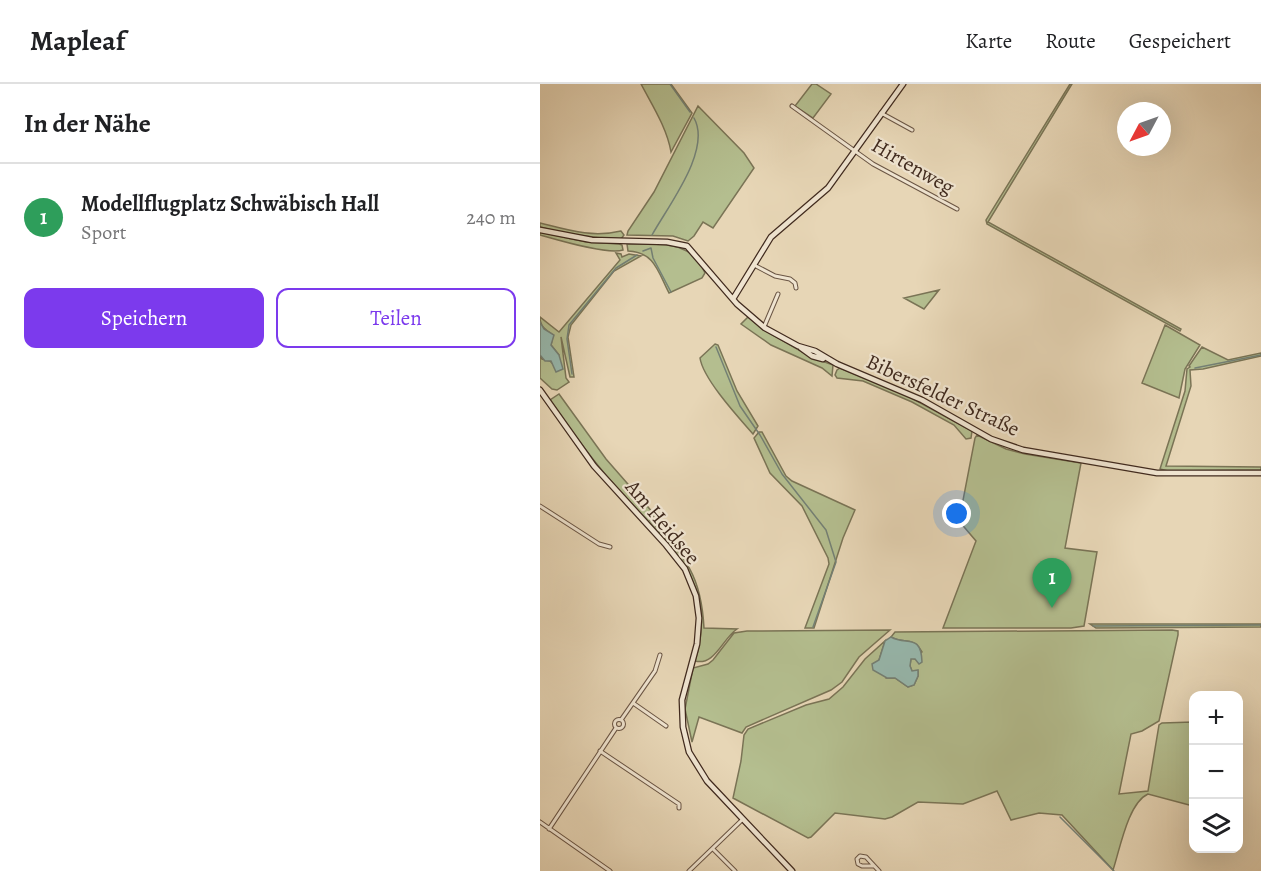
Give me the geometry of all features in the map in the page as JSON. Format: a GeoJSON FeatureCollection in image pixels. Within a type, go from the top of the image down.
{"type":"FeatureCollection","features":[{"type":"Feature","properties":{"kind":"street"},"geometry":{"type":"LineString","coordinates":[[733,299],[771,237],[828,188],[903,84]]}},
{"type":"Feature","properties":{"kind":"street","name":"Hirtenweg"},"geometry":{"type":"LineString","coordinates":[[792,106],[873,164],[957,208]]}},
{"type":"Feature","properties":{"kind":"street"},"geometry":{"type":"LineString","coordinates":[[881,113],[912,130]]}},
{"type":"Feature","properties":{"kind":"street","name":"Bibersfelder Straße"},"geometry":{"type":"LineString","coordinates":[[540,230],[592,240],[679,243],[687,246],[733,299],[764,327],[812,356],[829,360],[922,400],[992,439],[1037,453],[1170,474],[1261,473]]}},
{"type":"Feature","properties":{"kind":"street"},"geometry":{"type":"LineString","coordinates":[[754,265],[775,276],[790,279],[795,283],[796,288]]}},
{"type":"Feature","properties":{"kind":"street"},"geometry":{"type":"LineString","coordinates":[[764,327],[778,294]]}},
{"type":"Feature","properties":{"kind":"street","name":"Am Heidsee"},"geometry":{"type":"LineString","coordinates":[[540,390],[594,466],[666,545],[689,577],[698,606],[699,627],[697,644],[682,700],[683,727],[693,761],[707,781],[792,871]]}},
{"type":"Feature","properties":{"kind":"street"},"geometry":{"type":"LineString","coordinates":[[540,506],[599,544],[610,547]]}},
{"type":"Feature","properties":{"kind":"street"},"geometry":{"type":"LineString","coordinates":[[549,829],[616,728],[615,722],[621,720],[655,671],[660,655]]}},
{"type":"Feature","properties":{"kind":"street"},"geometry":{"type":"LineString","coordinates":[[633,703],[666,726]]}},
{"type":"Feature","properties":{"kind":"street"},"geometry":{"type":"LineString","coordinates":[[600,751],[679,804],[679,808]]}},
{"type":"Feature","properties":{"kind":"street"},"geometry":{"type":"LineString","coordinates":[[689,871],[743,819]]}},
{"type":"Feature","properties":{"kind":"street"},"geometry":{"type":"LineString","coordinates":[[540,822],[610,871]]}},
{"type":"Feature","properties":{"kind":"street"},"geometry":{"type":"LineString","coordinates":[[713,849],[735,871]]}},
{"type":"Feature","properties":{"kind":"street"},"geometry":{"type":"LineString","coordinates":[[874,866],[861,866],[857,859],[860,856],[866,857],[879,871]]}},
{"type":"Feature","properties":{"kind":"green space"},"geometry":{"type":"Polygon","coordinates":[[[641,84],[671,84],[692,113],[671,152],[663,125],[641,84]]]}},
{"type":"Feature","properties":{"kind":"green space"},"geometry":{"type":"Polygon","coordinates":[[[812,84],[816,84],[831,94],[813,118],[795,106],[812,84]]]}},
{"type":"Feature","properties":{"kind":"green space"},"geometry":{"type":"Polygon","coordinates":[[[1072,84],[988,222],[1181,329],[1180,331],[987,224],[986,220],[1072,84]]]}},
{"type":"Feature","properties":{"kind":"green space"},"geometry":{"type":"Polygon","coordinates":[[[698,106],[744,153],[754,168],[713,228],[703,222],[688,241],[673,236],[627,235],[654,192],[698,106]]]}},
{"type":"Feature","properties":{"kind":"green space"},"geometry":{"type":"Polygon","coordinates":[[[540,223],[600,234],[621,231],[624,235],[621,239],[580,236],[540,227],[540,223]]]}},
{"type":"Feature","properties":{"kind":"green space"},"geometry":{"type":"Polygon","coordinates":[[[540,232],[586,242],[619,244],[622,245],[623,250],[582,246],[540,235],[540,232]]]}},
{"type":"Feature","properties":{"kind":"green space"},"geometry":{"type":"Polygon","coordinates":[[[627,244],[662,244],[682,249],[699,262],[705,273],[702,278],[669,293],[650,259],[637,252],[628,251],[627,244]]]}},
{"type":"Feature","properties":{"kind":"green space"},"geometry":{"type":"Polygon","coordinates":[[[616,253],[621,254],[622,257],[629,254],[641,256],[614,271],[571,325],[568,337],[574,377],[570,377],[561,337],[566,378],[569,382],[557,390],[552,389],[540,378],[540,355],[542,359],[550,361],[555,366],[559,355],[551,345],[553,335],[542,326],[540,317],[559,332],[620,260],[616,253]]]}},
{"type":"Feature","properties":{"kind":"green space"},"geometry":{"type":"Polygon","coordinates":[[[939,290],[924,309],[904,298],[939,290]]]}},
{"type":"Feature","properties":{"kind":"green space"},"geometry":{"type":"Polygon","coordinates":[[[748,317],[764,330],[811,357],[833,365],[832,376],[822,368],[771,345],[741,324],[748,317]]]}},
{"type":"Feature","properties":{"kind":"green space"},"geometry":{"type":"Polygon","coordinates":[[[1165,325],[1200,345],[1185,369],[1179,398],[1142,383],[1165,325]]]}},
{"type":"Feature","properties":{"kind":"green space"},"geometry":{"type":"Polygon","coordinates":[[[715,344],[718,345],[737,391],[758,426],[753,434],[722,398],[703,367],[700,358],[715,344]]]}},
{"type":"Feature","properties":{"kind":"green space"},"geometry":{"type":"Polygon","coordinates":[[[1202,347],[1228,360],[1261,353],[1261,356],[1190,370],[1191,386],[1166,466],[1261,467],[1261,470],[1168,471],[1160,469],[1185,391],[1187,369],[1202,347]]]}},
{"type":"Feature","properties":{"kind":"green space"},"geometry":{"type":"Polygon","coordinates":[[[840,368],[904,394],[972,431],[971,438],[966,439],[954,425],[912,402],[863,381],[837,378],[835,375],[840,368]]]}},
{"type":"Feature","properties":{"kind":"green space"},"geometry":{"type":"Polygon","coordinates":[[[559,394],[606,459],[655,515],[650,520],[682,556],[699,593],[702,609],[704,628],[737,629],[708,660],[695,661],[701,633],[701,607],[684,564],[670,545],[590,456],[550,400],[559,394]]]}},
{"type":"Feature","properties":{"kind":"green space"},"geometry":{"type":"Polygon","coordinates":[[[762,432],[786,476],[792,481],[855,510],[843,538],[814,628],[805,628],[829,564],[828,558],[802,506],[770,473],[754,438],[762,432]]]}},
{"type":"Feature","properties":{"kind":"green space"},"geometry":{"type":"Polygon","coordinates":[[[977,435],[1006,449],[1081,463],[1065,548],[1097,552],[1084,626],[1071,628],[943,628],[976,541],[959,521],[977,435]]]}},
{"type":"Feature","properties":{"kind":"green space"},"geometry":{"type":"Polygon","coordinates":[[[1090,624],[1261,624],[1261,627],[1096,628],[1090,624]]]}},
{"type":"Feature","properties":{"kind":"green space"},"geometry":{"type":"Polygon","coordinates":[[[890,630],[859,657],[842,682],[831,690],[746,727],[742,733],[699,717],[692,742],[685,709],[693,668],[708,664],[713,660],[734,633],[890,630]]]}},
{"type":"Feature","properties":{"kind":"green space"},"geometry":{"type":"Polygon","coordinates":[[[1178,631],[1159,721],[1142,731],[1131,734],[1119,794],[1148,791],[1159,725],[1189,722],[1189,805],[1148,794],[1141,799],[1130,816],[1113,870],[1062,815],[1039,813],[1011,820],[997,791],[963,804],[918,802],[885,819],[835,813],[808,838],[733,798],[744,735],[748,729],[806,705],[829,699],[843,687],[865,659],[885,641],[879,660],[886,678],[895,678],[908,687],[914,685],[918,671],[912,671],[911,658],[915,659],[922,652],[911,642],[891,637],[895,632],[1178,631]]]}},
{"type":"Feature","properties":{"kind":"water"},"geometry":{"type":"Polygon","coordinates":[[[540,322],[544,329],[554,335],[551,345],[559,355],[563,369],[556,372],[551,361],[545,361],[540,355],[540,322]]]}},
{"type":"Feature","properties":{"kind":"water"},"geometry":{"type":"Polygon","coordinates":[[[891,637],[912,642],[919,647],[922,662],[919,664],[915,659],[911,659],[910,666],[912,671],[918,670],[914,685],[908,687],[895,678],[887,678],[873,670],[872,664],[879,660],[885,641],[891,637]]]}},
{"type":"Feature","properties":{"kind":"waterway"},"geometry":{"type":"LineString","coordinates":[[670,84],[690,112]]}},
{"type":"Feature","properties":{"kind":"waterway"},"geometry":{"type":"LineString","coordinates":[[652,235],[686,178],[693,161],[698,131],[694,118]]}},
{"type":"Feature","properties":{"kind":"waterway"},"geometry":{"type":"LineString","coordinates":[[643,251],[651,248],[653,258],[671,292]]}},
{"type":"Feature","properties":{"kind":"waterway"},"geometry":{"type":"LineString","coordinates":[[572,374],[567,339],[569,325],[616,268],[637,255]]}},
{"type":"Feature","properties":{"kind":"waterway"},"geometry":{"type":"LineString","coordinates":[[716,347],[740,406],[782,474],[826,530],[836,562],[813,627]]}},
{"type":"Feature","properties":{"kind":"waterway"},"geometry":{"type":"LineString","coordinates":[[1195,368],[1261,355]]}},
{"type":"Feature","properties":{"kind":"waterway"},"geometry":{"type":"LineString","coordinates":[[1093,626],[1261,625]]}},
{"type":"Feature","properties":{"kind":"waterway"},"geometry":{"type":"LineString","coordinates":[[1060,817],[1114,871]]}},
{"type":"Feature","properties":{"kind":"place","name":"Modellflugplatz Schwäbisch Hall"},"geometry":{"type":"Point","coordinates":[1052,608]}}]}
